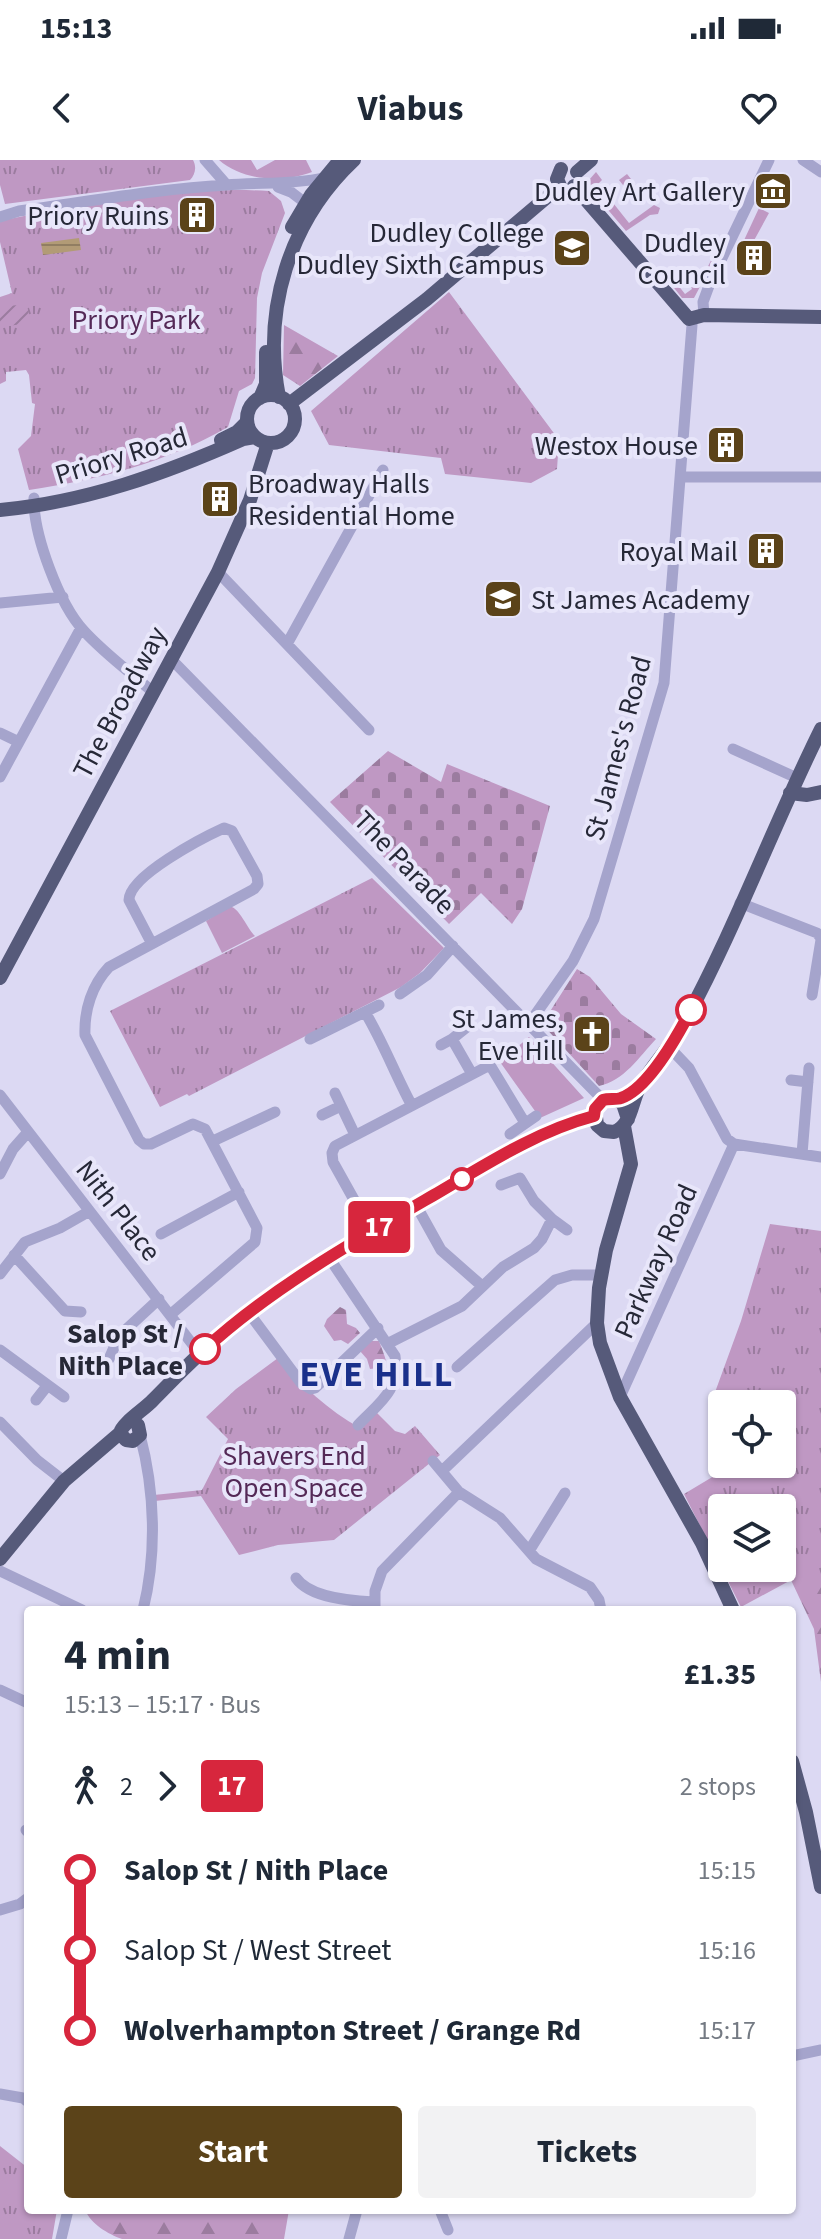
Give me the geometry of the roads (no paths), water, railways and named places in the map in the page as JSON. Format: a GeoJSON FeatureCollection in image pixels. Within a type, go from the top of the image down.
{"type":"FeatureCollection","features":[{"type":"Feature","properties":{"kind":"main road"},"geometry":{"type":"LineString","coordinates":[[349,160],[306,220],[290,251],[282,276],[275,325],[284,401],[294,417],[292,431],[284,439],[262,440],[247,422],[252,405],[260,398],[266,384],[270,293],[282,250],[301,206],[323,178],[349,160]]}},
{"type":"Feature","properties":{"kind":"main road"},"geometry":{"type":"LineString","coordinates":[[284,401],[427,299],[570,181],[591,160]]}},
{"type":"Feature","properties":{"kind":"main road"},"geometry":{"type":"LineString","coordinates":[[557,165],[567,167],[570,181],[697,317],[821,317]]}},
{"type":"Feature","properties":{"kind":"main road"},"geometry":{"type":"LineString","coordinates":[[260,398],[273,395],[284,401]]}},
{"type":"Feature","properties":{"kind":"main road","name":"Priory Road"},"geometry":{"type":"LineString","coordinates":[[34,503],[103,484],[200,450],[237,432],[247,422]]}},
{"type":"Feature","properties":{"kind":"main road","name":"Priory Road"},"geometry":{"type":"LineString","coordinates":[[2,505],[34,503],[126,486],[243,439],[262,440]]}},
{"type":"Feature","properties":{"kind":"main road","name":"The Broadway"},"geometry":{"type":"LineString","coordinates":[[0,978],[218,572],[250,500],[262,440]]}},
{"type":"Feature","properties":{"kind":"main road"},"geometry":{"type":"LineString","coordinates":[[622,1126],[639,1087],[669,1047],[707,977],[821,729]]}},
{"type":"Feature","properties":{"kind":"main road"},"geometry":{"type":"LineString","coordinates":[[790,793],[807,795],[821,792]]}},
{"type":"Feature","properties":{"kind":"main road"},"geometry":{"type":"LineString","coordinates":[[622,1126],[604,1131],[595,1120],[595,1109],[603,1100],[618,1100],[639,1087]]}},
{"type":"Feature","properties":{"kind":"main road"},"geometry":{"type":"LineString","coordinates":[[618,1100],[627,1108],[622,1126],[631,1164],[601,1275],[597,1323],[605,1361],[620,1397],[702,1543],[731,1606]]}},
{"type":"Feature","properties":{"kind":"main road"},"geometry":{"type":"LineString","coordinates":[[0,1559],[64,1481],[128,1433],[146,1407],[200,1354],[249,1313],[416,1205],[551,1129],[567,1123],[595,1120]]}},
{"type":"Feature","properties":{"kind":"main road"},"geometry":{"type":"LineString","coordinates":[[796,1776],[821,1887]]}},
{"type":"Feature","properties":{"kind":"street"},"geometry":{"type":"LineString","coordinates":[[205,160],[226,184]]}},
{"type":"Feature","properties":{"kind":"street"},"geometry":{"type":"LineString","coordinates":[[273,185],[291,192],[301,206],[312,203],[349,160]]}},
{"type":"Feature","properties":{"kind":"street","name":"St James's Road"},"geometry":{"type":"LineString","coordinates":[[528,1025],[573,961],[594,919],[660,700],[669,647],[692,325],[769,160]]}},
{"type":"Feature","properties":{"kind":"street"},"geometry":{"type":"LineString","coordinates":[[803,160],[821,172]]}},
{"type":"Feature","properties":{"kind":"street"},"geometry":{"type":"LineString","coordinates":[[0,217],[98,200],[226,184],[273,185],[323,178]]}},
{"type":"Feature","properties":{"kind":"street"},"geometry":{"type":"LineString","coordinates":[[287,644],[383,470]]}},
{"type":"Feature","properties":{"kind":"street"},"geometry":{"type":"LineString","coordinates":[[681,477],[821,477]]}},
{"type":"Feature","properties":{"kind":"street"},"geometry":{"type":"LineString","coordinates":[[34,503],[45,556],[81,628],[154,693]]}},
{"type":"Feature","properties":{"kind":"street"},"geometry":{"type":"LineString","coordinates":[[218,572],[369,730]]}},
{"type":"Feature","properties":{"kind":"street"},"geometry":{"type":"LineString","coordinates":[[0,603],[63,597]]}},
{"type":"Feature","properties":{"kind":"street"},"geometry":{"type":"LineString","coordinates":[[0,777],[81,628]]}},
{"type":"Feature","properties":{"kind":"street","name":"The Parade"},"geometry":{"type":"LineString","coordinates":[[172,660],[603,1100]]}},
{"type":"Feature","properties":{"kind":"street"},"geometry":{"type":"LineString","coordinates":[[0,733],[19,742]]}},
{"type":"Feature","properties":{"kind":"street"},"geometry":{"type":"LineString","coordinates":[[733,749],[797,778]]}},
{"type":"Feature","properties":{"kind":"street"},"geometry":{"type":"LineString","coordinates":[[152,944],[129,900],[132,888],[185,847],[224,828],[232,831],[257,876],[258,884],[254,889],[152,944],[109,967],[100,976],[86,1013],[85,1035],[144,1144],[151,1144],[193,1124],[205,1129],[257,1228],[255,1242],[170,1315]]}},
{"type":"Feature","properties":{"kind":"street"},"geometry":{"type":"LineString","coordinates":[[740,903],[817,933],[821,939],[812,995]]}},
{"type":"Feature","properties":{"kind":"street"},"geometry":{"type":"LineString","coordinates":[[400,994],[427,975],[453,946]]}},
{"type":"Feature","properties":{"kind":"street"},"geometry":{"type":"LineString","coordinates":[[310,1039],[379,1005]]}},
{"type":"Feature","properties":{"kind":"street"},"geometry":{"type":"LineString","coordinates":[[365,1012],[385,1046],[394,1072],[411,1104]]}},
{"type":"Feature","properties":{"kind":"street"},"geometry":{"type":"LineString","coordinates":[[467,1027],[446,1042],[472,1074]]}},
{"type":"Feature","properties":{"kind":"street"},"geometry":{"type":"LineString","coordinates":[[669,1047],[689,1068],[727,1139],[734,1144],[821,1157]]}},
{"type":"Feature","properties":{"kind":"street"},"geometry":{"type":"LineString","coordinates":[[372,1232],[333,1162],[335,1146],[490,1065],[525,1123]]}},
{"type":"Feature","properties":{"kind":"street"},"geometry":{"type":"LineString","coordinates":[[802,1154],[809,1068]]}},
{"type":"Feature","properties":{"kind":"street"},"geometry":{"type":"LineString","coordinates":[[791,1080],[808,1082]]}},
{"type":"Feature","properties":{"kind":"street"},"geometry":{"type":"LineString","coordinates":[[335,1093],[355,1135]]}},
{"type":"Feature","properties":{"kind":"street","name":"Nith Place"},"geometry":{"type":"LineString","coordinates":[[0,1095],[200,1354]]}},
{"type":"Feature","properties":{"kind":"street"},"geometry":{"type":"LineString","coordinates":[[322,1115],[341,1106]]}},
{"type":"Feature","properties":{"kind":"street"},"geometry":{"type":"LineString","coordinates":[[213,1141],[275,1112]]}},
{"type":"Feature","properties":{"kind":"street"},"geometry":{"type":"LineString","coordinates":[[510,1134],[536,1116]]}},
{"type":"Feature","properties":{"kind":"street"},"geometry":{"type":"LineString","coordinates":[[0,1174],[13,1149],[28,1132]]}},
{"type":"Feature","properties":{"kind":"street","name":"Parkway Road"},"geometry":{"type":"LineString","coordinates":[[620,1397],[734,1144]]}},
{"type":"Feature","properties":{"kind":"street"},"geometry":{"type":"LineString","coordinates":[[501,1185],[520,1178],[534,1201],[567,1230]]}},
{"type":"Feature","properties":{"kind":"street"},"geometry":{"type":"LineString","coordinates":[[161,1234],[239,1192]]}},
{"type":"Feature","properties":{"kind":"street"},"geometry":{"type":"LineString","coordinates":[[416,1205],[441,1250],[482,1286]]}},
{"type":"Feature","properties":{"kind":"street"},"geometry":{"type":"LineString","coordinates":[[0,1274],[25,1242],[60,1228],[88,1212]]}},
{"type":"Feature","properties":{"kind":"street"},"geometry":{"type":"LineString","coordinates":[[387,1344],[462,1306],[503,1267],[534,1248],[552,1219]]}},
{"type":"Feature","properties":{"kind":"street"},"geometry":{"type":"LineString","coordinates":[[14,1255],[65,1311],[81,1312]]}},
{"type":"Feature","properties":{"kind":"street"},"geometry":{"type":"LineString","coordinates":[[330,1259],[395,1356],[398,1374],[392,1390],[358,1425]]}},
{"type":"Feature","properties":{"kind":"street"},"geometry":{"type":"LineString","coordinates":[[457,1367],[555,1280],[572,1275],[601,1275]]}},
{"type":"Feature","properties":{"kind":"street"},"geometry":{"type":"LineString","coordinates":[[96,1365],[109,1359],[119,1336],[159,1299]]}},
{"type":"Feature","properties":{"kind":"street"},"geometry":{"type":"LineString","coordinates":[[249,1313],[301,1383],[311,1389],[378,1328]]}},
{"type":"Feature","properties":{"kind":"street"},"geometry":{"type":"LineString","coordinates":[[442,1471],[597,1323]]}},
{"type":"Feature","properties":{"kind":"street"},"geometry":{"type":"LineString","coordinates":[[0,1350],[64,1397]]}},
{"type":"Feature","properties":{"kind":"street"},"geometry":{"type":"LineString","coordinates":[[36,1400],[47,1386]]}},
{"type":"Feature","properties":{"kind":"street"},"geometry":{"type":"LineString","coordinates":[[0,1422],[37,1460],[64,1481]]}},
{"type":"Feature","properties":{"kind":"street"},"geometry":{"type":"LineString","coordinates":[[128,1433],[146,1459],[153,1556],[144,1606]]}},
{"type":"Feature","properties":{"kind":"street"},"geometry":{"type":"LineString","coordinates":[[433,1461],[459,1492],[500,1518],[529,1551],[549,1567],[590,1587],[600,1606]]}},
{"type":"Feature","properties":{"kind":"street"},"geometry":{"type":"LineString","coordinates":[[297,1585],[374,1606],[382,1571],[459,1492]]}},
{"type":"Feature","properties":{"kind":"street"},"geometry":{"type":"LineString","coordinates":[[529,1551],[565,1493]]}},
{"type":"Feature","properties":{"kind":"street"},"geometry":{"type":"LineString","coordinates":[[0,1571],[74,1606]]}},
{"type":"Feature","properties":{"kind":"street"},"geometry":{"type":"LineString","coordinates":[[0,1690],[24,1701]]}},
{"type":"Feature","properties":{"kind":"street"},"geometry":{"type":"LineString","coordinates":[[0,1910],[24,1902]]}},
{"type":"Feature","properties":{"kind":"street"},"geometry":{"type":"LineString","coordinates":[[796,2055],[821,2050]]}},
{"type":"Feature","properties":{"kind":"street"},"geometry":{"type":"LineString","coordinates":[[0,2094],[24,2097]]}},
{"type":"Feature","properties":{"kind":"street"},"geometry":{"type":"LineString","coordinates":[[64,2238],[67,2214]]}},
{"type":"Feature","properties":{"kind":"street"},"geometry":{"type":"LineString","coordinates":[[349,2239],[356,2214]]}},
{"type":"Feature","properties":{"kind":"street"},"geometry":{"type":"LineString","coordinates":[[442,2214],[448,2230]]}},
{"type":"Feature","properties":{"kind":"place","name":"Dudley Art Gallery"},"geometry":{"type":"Point","coordinates":[773,191]}},
{"type":"Feature","properties":{"kind":"place","name":"Priory Ruins"},"geometry":{"type":"Point","coordinates":[197,215]}},
{"type":"Feature","properties":{"kind":"place","name":"Dudley College Dudley Sixth Campus"},"geometry":{"type":"Point","coordinates":[572,248]}},
{"type":"Feature","properties":{"kind":"place","name":"Dudley Council"},"geometry":{"type":"Point","coordinates":[754,258]}},
{"type":"Feature","properties":{"kind":"place","name":"Westox House"},"geometry":{"type":"Point","coordinates":[726,445]}},
{"type":"Feature","properties":{"kind":"place","name":"Broadway Halls Residential Home"},"geometry":{"type":"Point","coordinates":[220,499]}},
{"type":"Feature","properties":{"kind":"place","name":"Royal Mail"},"geometry":{"type":"Point","coordinates":[766,551]}},
{"type":"Feature","properties":{"kind":"place","name":"St James Academy"},"geometry":{"type":"Point","coordinates":[503,599]}},
{"type":"Feature","properties":{"kind":"place","name":"St James, Eve Hill"},"geometry":{"type":"Point","coordinates":[592,1034]}},
{"type":"Feature","properties":{"kind":"place","name":"Salop St / Nith Place"},"geometry":{"type":"Point","coordinates":[205,1349]}},
{"type":"Feature","properties":{"kind":"district","name":"EVE HILL"},"geometry":{"type":"Point","coordinates":[377,1373]}},
{"type":"Feature","properties":{"kind":"park label","name":"Priory Park"},"geometry":{"type":"Point","coordinates":[136,319]}},
{"type":"Feature","properties":{"kind":"park label","name":"Shavers End Open Space"},"geometry":{"type":"Point","coordinates":[294,1471]}}]}
